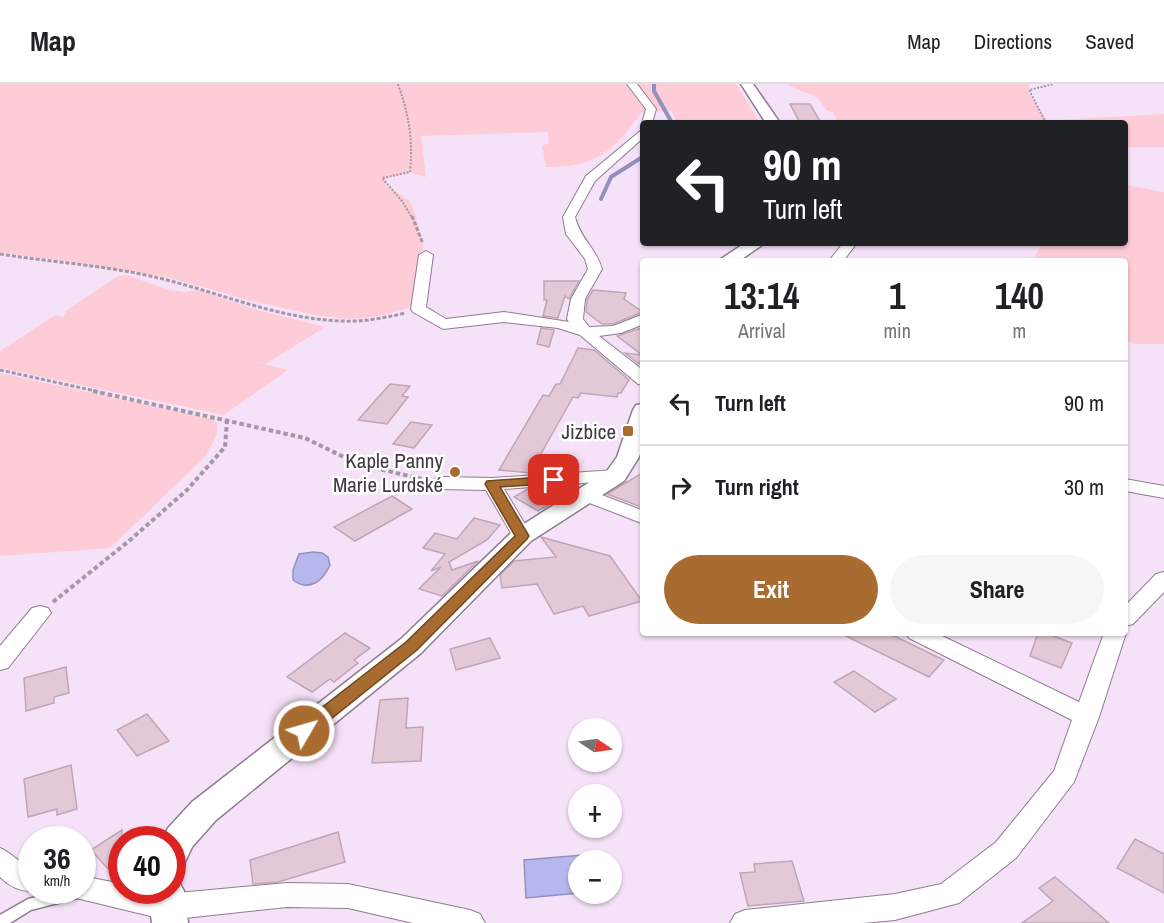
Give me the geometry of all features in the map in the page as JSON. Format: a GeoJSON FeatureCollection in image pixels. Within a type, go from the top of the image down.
{"type":"FeatureCollection","features":[{"type":"Feature","properties":{"kind":"street"},"geometry":{"type":"LineString","coordinates":[[632,84],[651,109],[648,120]]}},
{"type":"Feature","properties":{"kind":"street"},"geometry":{"type":"LineString","coordinates":[[747,84],[771,120]]}},
{"type":"Feature","properties":{"kind":"street"},"geometry":{"type":"LineString","coordinates":[[640,134],[590,179],[569,217],[573,234],[592,258],[595,269],[578,299],[575,320],[585,332],[640,377]]}},
{"type":"Feature","properties":{"kind":"street"},"geometry":{"type":"LineString","coordinates":[[732,258],[752,246]]}},
{"type":"Feature","properties":{"kind":"street"},"geometry":{"type":"LineString","coordinates":[[426,255],[418,309],[443,324],[504,317],[560,324],[585,332],[616,330],[640,320]]}},
{"type":"Feature","properties":{"kind":"street"},"geometry":{"type":"LineString","coordinates":[[186,831],[204,811],[411,646],[522,536],[629,464],[640,424]]}},
{"type":"Feature","properties":{"kind":"street"},"geometry":{"type":"LineString","coordinates":[[441,483],[492,484],[629,464]]}},
{"type":"Feature","properties":{"kind":"street"},"geometry":{"type":"LineString","coordinates":[[492,484],[522,536]]}},
{"type":"Feature","properties":{"kind":"street"},"geometry":{"type":"LineString","coordinates":[[1128,486],[1164,492]]}},
{"type":"Feature","properties":{"kind":"street"},"geometry":{"type":"LineString","coordinates":[[586,495],[640,516]]}},
{"type":"Feature","properties":{"kind":"street"},"geometry":{"type":"LineString","coordinates":[[1128,616],[1164,579]]}},
{"type":"Feature","properties":{"kind":"street"},"geometry":{"type":"LineString","coordinates":[[0,662],[40,613]]}},
{"type":"Feature","properties":{"kind":"street"},"geometry":{"type":"LineString","coordinates":[[923,636],[1087,717]]}},
{"type":"Feature","properties":{"kind":"street"},"geometry":{"type":"LineString","coordinates":[[746,923],[896,907],[949,894],[1006,850],[1065,775],[1114,636]]}},
{"type":"Feature","properties":{"kind":"street"},"geometry":{"type":"LineString","coordinates":[[0,860],[18,876]]}},
{"type":"Feature","properties":{"kind":"street"},"geometry":{"type":"LineString","coordinates":[[96,891],[168,907],[287,895],[348,896],[470,923]]}},
{"type":"Feature","properties":{"kind":"lane"},"geometry":{"type":"LineString","coordinates":[[0,922],[32,904]]}},
{"type":"Feature","properties":{"kind":"path"},"geometry":{"type":"LineString","coordinates":[[398,84],[409,116],[412,152],[410,172],[382,178],[398,194],[412,214],[426,255]]}},
{"type":"Feature","properties":{"kind":"path"},"geometry":{"type":"LineString","coordinates":[[1044,120],[1029,90],[1054,84]]}},
{"type":"Feature","properties":{"kind":"path"},"geometry":{"type":"LineString","coordinates":[[0,254],[149,276],[260,307],[341,323],[382,321],[418,309]]}},
{"type":"Feature","properties":{"kind":"path"},"geometry":{"type":"LineString","coordinates":[[0,370],[305,438],[358,464],[441,483]]}},
{"type":"Feature","properties":{"kind":"path"},"geometry":{"type":"LineString","coordinates":[[40,613],[129,541],[187,490],[225,447],[227,420]]}},
{"type":"Feature","properties":{"kind":"shaded area"},"geometry":{"type":"Polygon","coordinates":[[[0,84],[736,84],[758,120],[676,120],[671,110],[641,113],[621,138],[601,155],[590,161],[563,167],[546,167],[542,146],[549,143],[548,132],[421,136],[426,177],[407,172],[386,179],[386,185],[410,201],[423,244],[423,274],[416,302],[408,308],[379,316],[351,319],[319,316],[248,300],[167,277],[0,252],[0,84]]]}},
{"type":"Feature","properties":{"kind":"shaded area"},"geometry":{"type":"Polygon","coordinates":[[[1029,84],[1028,93],[1047,120],[837,120],[833,112],[827,111],[818,98],[788,85],[1029,84]]]}},
{"type":"Feature","properties":{"kind":"shaded area"},"geometry":{"type":"Polygon","coordinates":[[[1164,114],[1164,147],[1128,147],[1128,120],[1056,120],[1164,114]]]}},
{"type":"Feature","properties":{"kind":"shaded area"},"geometry":{"type":"Polygon","coordinates":[[[1128,186],[1164,192],[1164,344],[1128,342],[1128,258],[1034,258],[1041,246],[1128,246],[1128,186]]]}},
{"type":"Feature","properties":{"kind":"shaded area"},"geometry":{"type":"Polygon","coordinates":[[[127,275],[169,290],[185,292],[199,290],[254,309],[325,327],[266,364],[232,356],[288,370],[224,415],[0,368],[0,351],[55,315],[63,317],[67,310],[118,276],[127,275]]]}},
{"type":"Feature","properties":{"kind":"shaded area"},"geometry":{"type":"Polygon","coordinates":[[[0,373],[212,419],[217,423],[217,434],[206,456],[110,548],[0,556],[0,373]]]}},
{"type":"Feature","properties":{"kind":"water"},"geometry":{"type":"Polygon","coordinates":[[[322,553],[328,557],[330,565],[324,576],[310,585],[293,580],[293,570],[299,554],[322,553]]]}},
{"type":"Feature","properties":{"kind":"water"},"geometry":{"type":"Polygon","coordinates":[[[568,856],[568,894],[526,898],[524,860],[568,856]]]}},
{"type":"Feature","properties":{"kind":"building"},"geometry":{"type":"Polygon","coordinates":[[[790,104],[810,104],[819,120],[798,120],[790,104]]]}},
{"type":"Feature","properties":{"kind":"building"},"geometry":{"type":"Polygon","coordinates":[[[544,281],[579,281],[569,299],[565,296],[558,318],[543,316],[547,300],[544,300],[544,281]]]}},
{"type":"Feature","properties":{"kind":"building"},"geometry":{"type":"Polygon","coordinates":[[[593,290],[626,293],[624,299],[640,310],[640,313],[613,324],[602,324],[586,312],[587,300],[593,290]]]}},
{"type":"Feature","properties":{"kind":"building"},"geometry":{"type":"Polygon","coordinates":[[[541,328],[554,330],[549,347],[537,344],[541,328]]]}},
{"type":"Feature","properties":{"kind":"building"},"geometry":{"type":"Polygon","coordinates":[[[640,328],[640,353],[617,336],[640,328]]]}},
{"type":"Feature","properties":{"kind":"building"},"geometry":{"type":"Polygon","coordinates":[[[578,348],[594,350],[629,380],[621,393],[618,393],[617,397],[581,393],[578,398],[573,397],[530,473],[499,470],[543,395],[549,396],[556,384],[560,384],[578,348]]]}},
{"type":"Feature","properties":{"kind":"building"},"geometry":{"type":"Polygon","coordinates":[[[625,353],[640,355],[640,363],[639,364],[625,353]]]}},
{"type":"Feature","properties":{"kind":"building"},"geometry":{"type":"Polygon","coordinates":[[[390,384],[410,386],[402,396],[408,397],[387,424],[358,420],[390,384]]]}},
{"type":"Feature","properties":{"kind":"building"},"geometry":{"type":"Polygon","coordinates":[[[411,422],[432,425],[414,448],[393,444],[411,422]]]}},
{"type":"Feature","properties":{"kind":"building"},"geometry":{"type":"Polygon","coordinates":[[[640,474],[640,506],[607,494],[640,474]]]}},
{"type":"Feature","properties":{"kind":"building"},"geometry":{"type":"Polygon","coordinates":[[[549,488],[563,496],[538,511],[514,497],[528,489],[549,488]]]}},
{"type":"Feature","properties":{"kind":"building"},"geometry":{"type":"Polygon","coordinates":[[[392,496],[412,509],[355,541],[334,527],[392,496]]]}},
{"type":"Feature","properties":{"kind":"building"},"geometry":{"type":"Polygon","coordinates":[[[474,518],[500,525],[487,540],[449,562],[452,570],[478,561],[442,596],[419,589],[441,567],[431,571],[445,554],[423,548],[435,533],[457,539],[474,518]]]}},
{"type":"Feature","properties":{"kind":"building"},"geometry":{"type":"Polygon","coordinates":[[[541,537],[610,556],[640,598],[640,602],[589,616],[583,606],[554,614],[537,584],[502,588],[500,575],[514,561],[556,557],[541,537]]]}},
{"type":"Feature","properties":{"kind":"building"},"geometry":{"type":"Polygon","coordinates":[[[345,633],[370,648],[354,660],[358,663],[334,682],[330,679],[312,692],[287,677],[345,633]]]}},
{"type":"Feature","properties":{"kind":"building"},"geometry":{"type":"Polygon","coordinates":[[[846,636],[894,636],[944,660],[929,677],[846,636]]]}},
{"type":"Feature","properties":{"kind":"building"},"geometry":{"type":"Polygon","coordinates":[[[1037,636],[1053,636],[1072,643],[1061,668],[1030,656],[1037,636]]]}},
{"type":"Feature","properties":{"kind":"building"},"geometry":{"type":"Polygon","coordinates":[[[490,638],[500,658],[456,670],[450,649],[490,638]]]}},
{"type":"Feature","properties":{"kind":"building"},"geometry":{"type":"Polygon","coordinates":[[[66,667],[69,693],[54,697],[54,703],[26,711],[24,678],[66,667]]]}},
{"type":"Feature","properties":{"kind":"building"},"geometry":{"type":"Polygon","coordinates":[[[854,671],[896,699],[875,712],[834,682],[854,671]]]}},
{"type":"Feature","properties":{"kind":"building"},"geometry":{"type":"Polygon","coordinates":[[[408,698],[406,728],[423,727],[421,761],[372,763],[380,700],[408,698]]]}},
{"type":"Feature","properties":{"kind":"building"},"geometry":{"type":"Polygon","coordinates":[[[147,714],[169,741],[137,756],[117,730],[147,714]]]}},
{"type":"Feature","properties":{"kind":"building"},"geometry":{"type":"Polygon","coordinates":[[[71,765],[77,809],[57,815],[57,809],[28,817],[24,779],[71,765]]]}},
{"type":"Feature","properties":{"kind":"building"},"geometry":{"type":"Polygon","coordinates":[[[338,832],[345,862],[278,882],[253,884],[250,860],[338,832]]]}},
{"type":"Feature","properties":{"kind":"building"},"geometry":{"type":"Polygon","coordinates":[[[108,839],[108,869],[96,856],[96,847],[108,839]]]}},
{"type":"Feature","properties":{"kind":"building"},"geometry":{"type":"Polygon","coordinates":[[[1135,839],[1164,854],[1164,893],[1117,868],[1135,839]]]}},
{"type":"Feature","properties":{"kind":"building"},"geometry":{"type":"Polygon","coordinates":[[[792,861],[804,901],[748,906],[740,873],[755,872],[754,864],[792,861]]]}},
{"type":"Feature","properties":{"kind":"building"},"geometry":{"type":"Polygon","coordinates":[[[1055,877],[1109,923],[1022,923],[1053,901],[1039,888],[1055,877]]]}},
{"type":"Feature","properties":{"kind":"waterway"},"geometry":{"type":"LineString","coordinates":[[654,84],[654,91],[670,120]]}},
{"type":"Feature","properties":{"kind":"waterway"},"geometry":{"type":"LineString","coordinates":[[601,199],[611,177],[640,159]]}},
{"type":"Feature","properties":{"kind":"place","name":"Jizbice"},"geometry":{"type":"Point","coordinates":[628,431]}},
{"type":"Feature","properties":{"kind":"place","name":"Kaple Panny Marie Lurdské"},"geometry":{"type":"Point","coordinates":[455,472]}},
{"type":"Feature","properties":{"kind":"route"},"geometry":{"type":"LineString","coordinates":[[304,731],[411,646],[522,536],[492,484],[554,480]]}}]}
